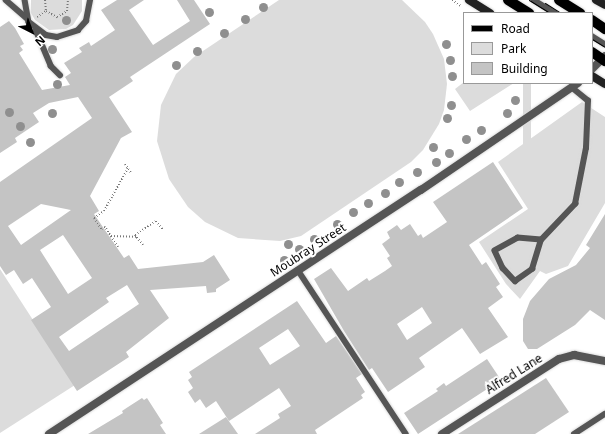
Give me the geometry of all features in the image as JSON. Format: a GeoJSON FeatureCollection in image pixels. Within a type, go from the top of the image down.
{"type":"FeatureCollection","features":[{"type":"Feature","properties":{"kind":"main road"},"geometry":{"type":"LineString","coordinates":[[469,0],[488,12]]}},
{"type":"Feature","properties":{"kind":"main road"},"geometry":{"type":"LineString","coordinates":[[508,0],[527,12]]}},
{"type":"Feature","properties":{"kind":"main road"},"geometry":{"type":"LineString","coordinates":[[559,0],[578,12]]}},
{"type":"Feature","properties":{"kind":"main road"},"geometry":{"type":"LineString","coordinates":[[596,0],[605,5]]}},
{"type":"Feature","properties":{"kind":"main road"},"geometry":{"type":"LineString","coordinates":[[593,21],[605,28]]}},
{"type":"Feature","properties":{"kind":"main road"},"geometry":{"type":"LineString","coordinates":[[593,53],[604,59]]}},
{"type":"Feature","properties":{"kind":"main road"},"geometry":{"type":"LineString","coordinates":[[593,77],[605,84]]}},
{"type":"Feature","properties":{"kind":"street"},"geometry":{"type":"LineString","coordinates":[[593,68],[604,59]]}},
{"type":"Feature","properties":{"kind":"street","name":"Moubray Street"},"geometry":{"type":"LineString","coordinates":[[49,434],[575,86]]}},
{"type":"Feature","properties":{"kind":"street","name":"Alfred Lane"},"geometry":{"type":"LineString","coordinates":[[442,434],[559,359],[574,355],[605,361]]}},
{"type":"Feature","properties":{"kind":"lane"},"geometry":{"type":"LineString","coordinates":[[6,0],[28,18],[36,29],[51,66],[60,75]]}},
{"type":"Feature","properties":{"kind":"lane"},"geometry":{"type":"LineString","coordinates":[[25,0],[28,18]]}},
{"type":"Feature","properties":{"kind":"lane"},"geometry":{"type":"LineString","coordinates":[[36,29],[46,35],[68,35],[86,21],[90,0]]}},
{"type":"Feature","properties":{"kind":"lane"},"geometry":{"type":"LineString","coordinates":[[534,0],[553,12]]}},
{"type":"Feature","properties":{"kind":"lane"},"geometry":{"type":"LineString","coordinates":[[593,37],[605,44]]}},
{"type":"Feature","properties":{"kind":"lane"},"geometry":{"type":"LineString","coordinates":[[541,240],[518,238],[495,251],[503,268],[514,281],[532,269],[541,240],[576,204],[586,148],[588,101],[575,86]]}},
{"type":"Feature","properties":{"kind":"lane"},"geometry":{"type":"LineString","coordinates":[[298,270],[406,434]]}},
{"type":"Feature","properties":{"kind":"lane"},"geometry":{"type":"LineString","coordinates":[[574,434],[605,414]]}},
{"type":"Feature","properties":{"kind":"path"},"geometry":{"type":"LineString","coordinates":[[45,0],[46,11],[57,17],[67,11],[68,0]]}},
{"type":"Feature","properties":{"kind":"path"},"geometry":{"type":"LineString","coordinates":[[126,164],[131,173]]}},
{"type":"Feature","properties":{"kind":"path"},"geometry":{"type":"LineString","coordinates":[[118,247],[105,227],[101,229],[94,218],[104,211],[128,168]]}},
{"type":"Feature","properties":{"kind":"path"},"geometry":{"type":"LineString","coordinates":[[136,237],[135,235],[156,221],[162,230]]}},
{"type":"Feature","properties":{"kind":"path"},"geometry":{"type":"LineString","coordinates":[[111,236],[136,237]]}},
{"type":"Feature","properties":{"kind":"path"},"geometry":{"type":"LineString","coordinates":[[136,237],[142,245]]}},
{"type":"Feature","properties":{"kind":"green space"},"geometry":{"type":"Polygon","coordinates":[[[31,0],[82,0],[82,11],[73,25],[66,29],[49,30],[35,20],[31,13],[31,0]]]}},
{"type":"Feature","properties":{"kind":"green space"},"geometry":{"type":"Polygon","coordinates":[[[279,0],[402,0],[425,22],[433,34],[444,59],[447,84],[444,110],[439,124],[423,150],[411,162],[301,236],[280,241],[238,238],[205,222],[188,207],[169,179],[157,141],[161,105],[176,74],[194,57],[279,0]]]}},
{"type":"Feature","properties":{"kind":"green space"},"geometry":{"type":"Polygon","coordinates":[[[463,83],[463,84],[512,84],[470,111],[455,89],[463,83]]]}},
{"type":"Feature","properties":{"kind":"green space"},"geometry":{"type":"Polygon","coordinates":[[[523,84],[531,84],[531,161],[523,161],[523,84]]]}},
{"type":"Feature","properties":{"kind":"green space"},"geometry":{"type":"Polygon","coordinates":[[[582,102],[605,117],[605,203],[568,266],[546,274],[540,271],[520,299],[506,284],[479,242],[528,209],[498,162],[582,102]]]}},
{"type":"Feature","properties":{"kind":"green space"},"geometry":{"type":"Polygon","coordinates":[[[0,269],[75,385],[0,433],[0,269]]]}},
{"type":"Feature","properties":{"kind":"building"},"geometry":{"type":"Polygon","coordinates":[[[117,0],[144,0],[129,10],[153,45],[190,21],[177,0],[194,0],[210,24],[130,77],[133,81],[109,97],[132,132],[121,138],[90,196],[99,211],[94,214],[124,258],[129,255],[138,269],[203,262],[214,255],[230,280],[216,289],[216,292],[207,293],[206,286],[150,290],[169,318],[126,352],[129,357],[77,391],[31,320],[51,307],[32,278],[23,284],[14,270],[6,275],[0,266],[0,182],[92,118],[78,97],[49,103],[33,113],[39,122],[15,138],[17,142],[0,153],[0,27],[9,21],[15,28],[24,44],[20,46],[23,50],[19,53],[42,90],[70,85],[65,77],[71,73],[64,63],[82,52],[79,48],[89,42],[91,46],[115,30],[101,10],[117,0]],[[41,204],[8,226],[21,245],[71,210],[41,204]],[[63,235],[40,250],[68,294],[92,278],[63,235]],[[127,285],[106,298],[109,302],[59,337],[69,351],[139,304],[127,285]]]}},
{"type":"Feature","properties":{"kind":"building"},"geometry":{"type":"Polygon","coordinates":[[[493,162],[523,208],[469,245],[482,265],[486,262],[500,284],[496,287],[503,297],[488,308],[508,337],[480,354],[462,328],[419,358],[425,367],[388,392],[372,368],[369,370],[344,331],[314,279],[331,268],[348,291],[367,278],[369,281],[385,271],[392,266],[387,258],[390,256],[382,244],[390,238],[387,232],[397,225],[401,230],[410,224],[418,236],[421,234],[423,238],[447,222],[433,202],[493,162]],[[422,307],[397,324],[407,340],[432,323],[422,307]]]}},
{"type":"Feature","properties":{"kind":"building"},"geometry":{"type":"Polygon","coordinates":[[[605,214],[605,320],[590,310],[575,325],[537,349],[528,349],[523,341],[523,319],[530,301],[549,279],[576,265],[590,248],[586,245],[605,214]]]}},
{"type":"Feature","properties":{"kind":"building"},"geometry":{"type":"Polygon","coordinates":[[[297,301],[326,343],[336,336],[362,374],[356,378],[365,392],[361,395],[363,398],[315,430],[317,434],[255,434],[280,418],[278,414],[291,406],[279,388],[229,421],[216,401],[206,408],[200,399],[195,403],[188,392],[193,388],[188,380],[192,377],[189,372],[297,301]],[[288,329],[259,348],[270,365],[300,346],[288,329]]]}},
{"type":"Feature","properties":{"kind":"building"},"geometry":{"type":"Polygon","coordinates":[[[487,359],[501,380],[418,434],[404,413],[438,391],[436,389],[444,383],[446,386],[487,359]]]}},
{"type":"Feature","properties":{"kind":"building"},"geometry":{"type":"Polygon","coordinates":[[[546,378],[569,412],[535,434],[458,434],[546,378]]]}},
{"type":"Feature","properties":{"kind":"building"},"geometry":{"type":"Polygon","coordinates":[[[142,398],[144,400],[147,398],[163,423],[160,425],[166,434],[88,434],[123,413],[122,411],[142,398]]]}},
{"type":"Feature","properties":{"kind":"building"},"geometry":{"type":"Polygon","coordinates":[[[226,417],[238,434],[199,434],[226,417]]]}},
{"type":"Feature","properties":{"kind":"tram line"},"geometry":{"type":"LineString","coordinates":[[529,0],[548,12]]}},
{"type":"Feature","properties":{"kind":"tram line"},"geometry":{"type":"LineString","coordinates":[[545,3],[559,12]]}},
{"type":"Feature","properties":{"kind":"tram line"},"geometry":{"type":"LineString","coordinates":[[593,40],[605,47]]}}]}
